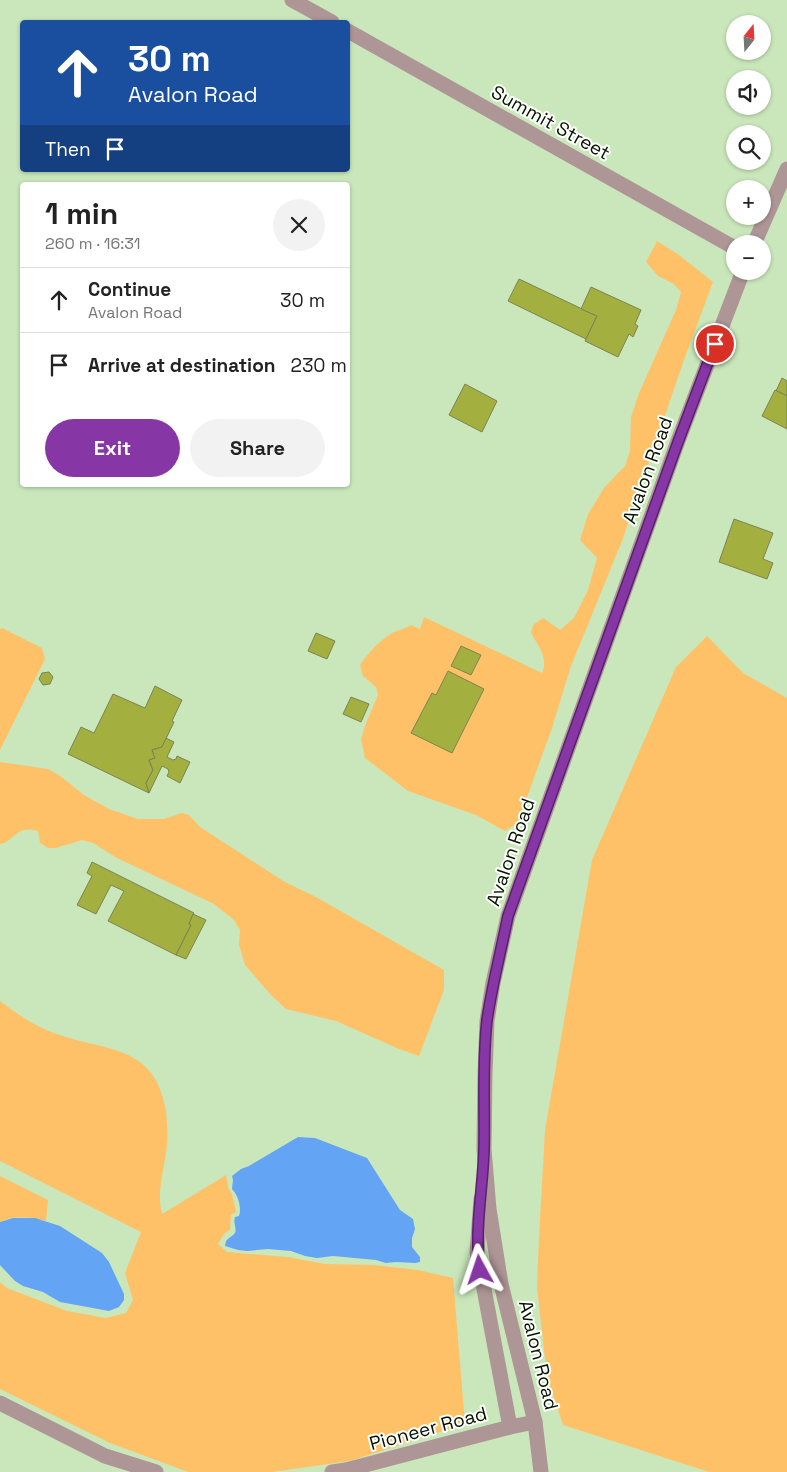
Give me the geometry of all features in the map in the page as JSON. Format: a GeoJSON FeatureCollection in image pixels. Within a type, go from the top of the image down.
{"type":"FeatureCollection","features":[{"type":"Feature","properties":{"kind":"street"},"geometry":{"type":"LineString","coordinates":[[292,0],[328,20]]}},
{"type":"Feature","properties":{"kind":"street","name":"Summit Street"},"geometry":{"type":"LineString","coordinates":[[350,32],[726,243]]}},
{"type":"Feature","properties":{"kind":"street"},"geometry":{"type":"LineString","coordinates":[[758,235],[787,169]]}},
{"type":"Feature","properties":{"kind":"street","name":"Avalon Road"},"geometry":{"type":"LineString","coordinates":[[541,1472],[535,1422],[501,1284],[489,1209],[484,1149],[484,1092],[487,1021],[493,982],[508,916],[678,442],[740,280]]}},
{"type":"Feature","properties":{"kind":"street"},"geometry":{"type":"LineString","coordinates":[[484,1149],[477,1252],[510,1427]]}},
{"type":"Feature","properties":{"kind":"street"},"geometry":{"type":"LineString","coordinates":[[0,1403],[106,1456],[156,1472]]}},
{"type":"Feature","properties":{"kind":"street","name":"Pioneer Road"},"geometry":{"type":"LineString","coordinates":[[332,1472],[535,1422]]}},
{"type":"Feature","properties":{"kind":"shaded area"},"geometry":{"type":"Polygon","coordinates":[[[657,241],[679,255],[713,282],[685,357],[622,541],[571,666],[552,728],[521,814],[520,822],[505,831],[476,815],[408,791],[365,758],[361,739],[378,695],[376,687],[363,676],[360,665],[382,640],[392,633],[411,625],[420,629],[424,617],[542,673],[544,668],[543,657],[531,633],[533,625],[543,618],[560,630],[574,618],[588,590],[597,558],[580,540],[588,514],[604,488],[625,466],[630,451],[631,417],[639,393],[676,310],[681,292],[674,284],[658,276],[646,262],[657,241]]]}},
{"type":"Feature","properties":{"kind":"shaded area"},"geometry":{"type":"Polygon","coordinates":[[[2,628],[42,648],[45,659],[0,750],[0,629],[2,628]]]}},
{"type":"Feature","properties":{"kind":"shaded area"},"geometry":{"type":"Polygon","coordinates":[[[707,636],[743,673],[787,698],[787,1472],[709,1472],[563,1425],[547,1377],[537,1287],[545,1130],[592,860],[676,667],[707,636]]]}},
{"type":"Feature","properties":{"kind":"shaded area"},"geometry":{"type":"Polygon","coordinates":[[[0,762],[48,769],[59,775],[84,795],[109,809],[138,819],[164,819],[182,813],[189,815],[200,827],[285,882],[316,897],[444,970],[444,990],[419,1056],[336,1021],[286,1009],[245,965],[239,945],[240,930],[234,920],[214,904],[117,858],[93,843],[82,840],[56,848],[48,848],[40,843],[38,831],[31,829],[20,832],[5,843],[0,844],[0,762]]]}},
{"type":"Feature","properties":{"kind":"shaded area"},"geometry":{"type":"Polygon","coordinates":[[[0,1001],[28,1021],[44,1029],[127,1055],[141,1062],[152,1074],[160,1089],[167,1119],[167,1145],[160,1197],[162,1214],[226,1175],[236,1212],[231,1215],[230,1230],[224,1234],[218,1244],[227,1252],[288,1257],[325,1264],[373,1265],[418,1270],[453,1278],[465,1424],[350,1461],[272,1472],[188,1472],[110,1443],[0,1389],[0,1282],[7,1288],[67,1311],[106,1318],[126,1313],[133,1300],[125,1273],[141,1232],[0,1161],[0,1001]]]}},
{"type":"Feature","properties":{"kind":"shaded area"},"geometry":{"type":"Polygon","coordinates":[[[0,1176],[48,1200],[46,1221],[23,1217],[11,1218],[0,1222],[0,1176]]]}},
{"type":"Feature","properties":{"kind":"water"},"geometry":{"type":"Polygon","coordinates":[[[298,1137],[315,1138],[367,1158],[400,1210],[413,1219],[415,1229],[412,1247],[420,1257],[420,1262],[386,1263],[376,1260],[333,1256],[317,1258],[291,1251],[268,1249],[247,1251],[225,1246],[226,1241],[235,1233],[235,1217],[239,1216],[240,1213],[239,1202],[232,1189],[232,1176],[298,1137]]]}},
{"type":"Feature","properties":{"kind":"water"},"geometry":{"type":"Polygon","coordinates":[[[13,1218],[35,1218],[60,1226],[102,1253],[109,1262],[124,1294],[124,1300],[119,1307],[109,1311],[60,1302],[43,1292],[23,1286],[15,1281],[0,1265],[0,1222],[13,1218]]]}},
{"type":"Feature","properties":{"kind":"building"},"geometry":{"type":"Polygon","coordinates":[[[519,279],[597,316],[586,339],[508,301],[519,279]]]}},
{"type":"Feature","properties":{"kind":"building"},"geometry":{"type":"Polygon","coordinates":[[[591,287],[641,310],[635,324],[638,326],[633,337],[629,334],[618,357],[585,341],[597,316],[581,309],[591,287]]]}},
{"type":"Feature","properties":{"kind":"building"},"geometry":{"type":"Polygon","coordinates":[[[782,378],[787,381],[787,396],[776,391],[782,378]]]}},
{"type":"Feature","properties":{"kind":"building"},"geometry":{"type":"Polygon","coordinates":[[[465,384],[497,401],[482,432],[449,415],[465,384]]]}},
{"type":"Feature","properties":{"kind":"building"},"geometry":{"type":"Polygon","coordinates":[[[775,390],[787,396],[787,429],[762,416],[775,390]]]}},
{"type":"Feature","properties":{"kind":"building"},"geometry":{"type":"Polygon","coordinates":[[[734,519],[773,533],[763,559],[773,563],[767,579],[719,562],[734,519]]]}},
{"type":"Feature","properties":{"kind":"building"},"geometry":{"type":"Polygon","coordinates":[[[316,633],[335,641],[327,659],[308,651],[316,633]]]}},
{"type":"Feature","properties":{"kind":"building"},"geometry":{"type":"Polygon","coordinates":[[[461,646],[481,655],[471,675],[451,666],[461,646]]]}},
{"type":"Feature","properties":{"kind":"building"},"geometry":{"type":"Polygon","coordinates":[[[448,671],[484,689],[452,753],[411,733],[432,693],[436,695],[448,671]]]}},
{"type":"Feature","properties":{"kind":"building"},"geometry":{"type":"Polygon","coordinates":[[[49,672],[53,677],[50,684],[43,685],[39,679],[42,673],[49,672]]]}},
{"type":"Feature","properties":{"kind":"building"},"geometry":{"type":"Polygon","coordinates":[[[155,686],[182,700],[162,747],[152,750],[155,758],[149,760],[153,770],[146,783],[149,793],[68,754],[81,727],[94,733],[113,694],[145,708],[155,686]]]}},
{"type":"Feature","properties":{"kind":"building"},"geometry":{"type":"Polygon","coordinates":[[[351,697],[369,704],[361,722],[343,714],[351,697]]]}},
{"type":"Feature","properties":{"kind":"building"},"geometry":{"type":"Polygon","coordinates":[[[166,738],[174,742],[167,757],[173,760],[177,756],[190,762],[180,783],[167,776],[168,769],[162,766],[149,793],[146,783],[153,770],[149,760],[155,758],[152,750],[162,747],[166,738]]]}},
{"type":"Feature","properties":{"kind":"building"},"geometry":{"type":"Polygon","coordinates":[[[92,862],[194,913],[189,924],[191,925],[176,955],[108,921],[124,891],[111,885],[96,914],[77,905],[92,876],[87,873],[92,862]]]}},
{"type":"Feature","properties":{"kind":"building"},"geometry":{"type":"Polygon","coordinates":[[[193,914],[206,920],[186,959],[176,955],[191,925],[189,924],[193,914]]]}},
{"type":"Feature","properties":{"kind":"route"},"geometry":{"type":"LineString","coordinates":[[480,1270],[477,1252],[484,1149],[487,1021],[493,982],[508,916],[715,344]]}}]}
